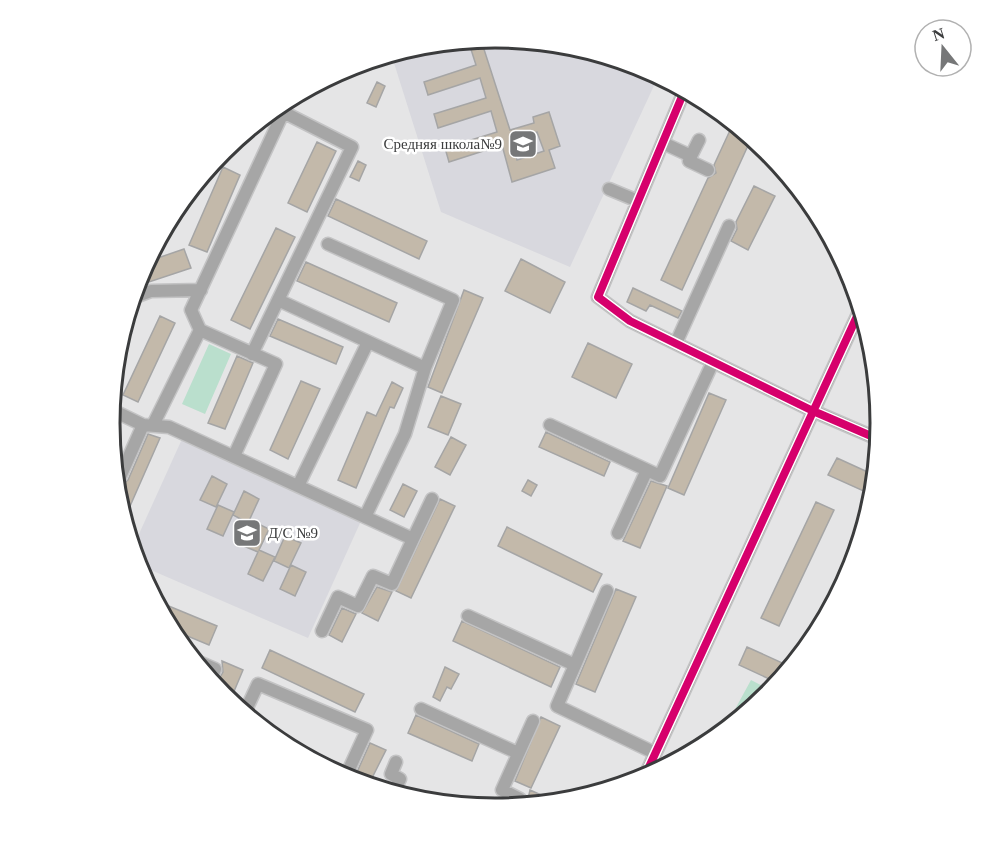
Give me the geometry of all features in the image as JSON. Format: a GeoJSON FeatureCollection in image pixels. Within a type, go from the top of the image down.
{"type":"FeatureCollection","features":[{"type":"Feature","properties":{"kind":"street"},"geometry":{"type":"LineString","coordinates":[[682,97],[598,297],[630,321],[813,411],[871,436]]}},
{"type":"Feature","properties":{"kind":"street"},"geometry":{"type":"LineString","coordinates":[[252,354],[352,147],[284,113]]}},
{"type":"Feature","properties":{"kind":"street"},"geometry":{"type":"LineString","coordinates":[[234,456],[276,364],[200,330],[191,310],[280,116]]}},
{"type":"Feature","properties":{"kind":"street"},"geometry":{"type":"LineString","coordinates":[[699,140],[689,161],[708,170]]}},
{"type":"Feature","properties":{"kind":"street"},"geometry":{"type":"LineString","coordinates":[[663,143],[691,156]]}},
{"type":"Feature","properties":{"kind":"street"},"geometry":{"type":"LineString","coordinates":[[609,189],[638,201]]}},
{"type":"Feature","properties":{"kind":"street"},"geometry":{"type":"LineString","coordinates":[[676,343],[729,226]]}},
{"type":"Feature","properties":{"kind":"street"},"geometry":{"type":"LineString","coordinates":[[328,244],[453,300],[425,368],[405,434],[366,517]]}},
{"type":"Feature","properties":{"kind":"street"},"geometry":{"type":"LineString","coordinates":[[144,294],[151,291],[201,290]]}},
{"type":"Feature","properties":{"kind":"street"},"geometry":{"type":"LineString","coordinates":[[278,300],[425,368]]}},
{"type":"Feature","properties":{"kind":"street"},"geometry":{"type":"LineString","coordinates":[[650,765],[856,319]]}},
{"type":"Feature","properties":{"kind":"street"},"geometry":{"type":"LineString","coordinates":[[123,472],[200,330]]}},
{"type":"Feature","properties":{"kind":"street"},"geometry":{"type":"LineString","coordinates":[[298,486],[368,342]]}},
{"type":"Feature","properties":{"kind":"street"},"geometry":{"type":"LineString","coordinates":[[550,425],[660,476],[713,362]]}},
{"type":"Feature","properties":{"kind":"street"},"geometry":{"type":"LineString","coordinates":[[120,414],[148,425],[169,427],[413,539]]}},
{"type":"Feature","properties":{"kind":"street"},"geometry":{"type":"LineString","coordinates":[[618,533],[647,470]]}},
{"type":"Feature","properties":{"kind":"street"},"geometry":{"type":"LineString","coordinates":[[322,631],[338,597],[358,606],[373,576],[392,585],[432,499]]}},
{"type":"Feature","properties":{"kind":"street"},"geometry":{"type":"LineString","coordinates":[[607,591],[557,705],[656,753]]}},
{"type":"Feature","properties":{"kind":"street"},"geometry":{"type":"LineString","coordinates":[[468,616],[574,665]]}},
{"type":"Feature","properties":{"kind":"street"},"geometry":{"type":"LineString","coordinates":[[248,706],[258,684],[368,730],[349,769]]}},
{"type":"Feature","properties":{"kind":"street"},"geometry":{"type":"LineString","coordinates":[[421,708],[518,753]]}},
{"type":"Feature","properties":{"kind":"street"},"geometry":{"type":"LineString","coordinates":[[518,798],[502,790],[533,721]]}},
{"type":"Feature","properties":{"kind":"street"},"geometry":{"type":"LineString","coordinates":[[396,762],[391,774],[400,779],[397,786]]}},
{"type":"Feature","properties":{"kind":"shaded area","name":"Средняя школа№9"},"geometry":{"type":"Polygon","coordinates":[[[471,49],[545,51],[593,61],[655,84],[570,267],[441,212],[394,63],[422,55],[471,49]]]}},
{"type":"Feature","properties":{"kind":"shaded area","name":"Д/С №9"},"geometry":{"type":"Polygon","coordinates":[[[182,439],[361,521],[308,638],[150,570],[138,537],[182,439]]]}},
{"type":"Feature","properties":{"kind":"green space"},"geometry":{"type":"Polygon","coordinates":[[[209,344],[231,354],[205,414],[182,404],[209,344]]]}},
{"type":"Feature","properties":{"kind":"green space"},"geometry":{"type":"Polygon","coordinates":[[[751,680],[763,686],[743,706],[732,715],[751,680]]]}},
{"type":"Feature","properties":{"kind":"building"},"geometry":{"type":"Polygon","coordinates":[[[484,48],[510,130],[534,123],[533,117],[549,112],[560,146],[549,150],[555,168],[512,182],[502,145],[449,162],[445,148],[497,132],[491,111],[438,128],[434,114],[486,98],[480,78],[428,95],[424,82],[476,65],[471,49],[484,48]],[[537,132],[511,142],[517,160],[544,151],[537,132]]]}},
{"type":"Feature","properties":{"kind":"building"},"geometry":{"type":"Polygon","coordinates":[[[377,82],[385,86],[376,107],[367,103],[377,82]]]}},
{"type":"Feature","properties":{"kind":"building"},"geometry":{"type":"Polygon","coordinates":[[[730,131],[748,146],[682,290],[661,280],[708,178],[716,173],[714,165],[730,131]]]}},
{"type":"Feature","properties":{"kind":"building"},"geometry":{"type":"Polygon","coordinates":[[[317,142],[336,151],[307,212],[288,203],[317,142]]]}},
{"type":"Feature","properties":{"kind":"building"},"geometry":{"type":"Polygon","coordinates":[[[358,161],[366,165],[359,181],[350,177],[358,161]]]}},
{"type":"Feature","properties":{"kind":"building"},"geometry":{"type":"Polygon","coordinates":[[[223,167],[240,175],[207,252],[189,245],[223,167]]]}},
{"type":"Feature","properties":{"kind":"building"},"geometry":{"type":"Polygon","coordinates":[[[754,186],[775,196],[748,250],[731,241],[737,229],[736,222],[754,186]]]}},
{"type":"Feature","properties":{"kind":"building"},"geometry":{"type":"Polygon","coordinates":[[[336,199],[427,241],[419,259],[328,216],[336,199]]]}},
{"type":"Feature","properties":{"kind":"building"},"geometry":{"type":"Polygon","coordinates":[[[276,228],[295,237],[250,329],[231,320],[276,228]]]}},
{"type":"Feature","properties":{"kind":"building"},"geometry":{"type":"Polygon","coordinates":[[[184,249],[191,268],[148,282],[159,258],[184,249]]]}},
{"type":"Feature","properties":{"kind":"building"},"geometry":{"type":"Polygon","coordinates":[[[521,259],[565,282],[550,313],[505,291],[521,259]]]}},
{"type":"Feature","properties":{"kind":"building"},"geometry":{"type":"Polygon","coordinates":[[[306,262],[397,303],[389,322],[297,281],[306,262]]]}},
{"type":"Feature","properties":{"kind":"building"},"geometry":{"type":"Polygon","coordinates":[[[633,288],[682,311],[678,318],[650,305],[646,311],[627,302],[633,288]]]}},
{"type":"Feature","properties":{"kind":"building"},"geometry":{"type":"Polygon","coordinates":[[[464,290],[483,298],[442,393],[428,387],[464,290]]]}},
{"type":"Feature","properties":{"kind":"building"},"geometry":{"type":"Polygon","coordinates":[[[160,316],[175,323],[138,402],[123,395],[160,316]]]}},
{"type":"Feature","properties":{"kind":"building"},"geometry":{"type":"Polygon","coordinates":[[[278,319],[343,347],[336,364],[270,336],[278,319]]]}},
{"type":"Feature","properties":{"kind":"building"},"geometry":{"type":"Polygon","coordinates":[[[588,343],[632,364],[616,398],[572,377],[588,343]]]}},
{"type":"Feature","properties":{"kind":"building"},"geometry":{"type":"Polygon","coordinates":[[[237,356],[253,363],[225,429],[208,423],[237,356]]]}},
{"type":"Feature","properties":{"kind":"building"},"geometry":{"type":"Polygon","coordinates":[[[301,381],[320,389],[288,459],[270,450],[301,381]]]}},
{"type":"Feature","properties":{"kind":"building"},"geometry":{"type":"Polygon","coordinates":[[[392,382],[403,388],[394,408],[390,407],[356,488],[338,480],[367,412],[376,416],[392,382]]]}},
{"type":"Feature","properties":{"kind":"building"},"geometry":{"type":"Polygon","coordinates":[[[709,393],[726,400],[684,495],[668,488],[709,393]]]}},
{"type":"Feature","properties":{"kind":"building"},"geometry":{"type":"Polygon","coordinates":[[[441,396],[461,404],[448,435],[428,427],[441,396]]]}},
{"type":"Feature","properties":{"kind":"building"},"geometry":{"type":"Polygon","coordinates":[[[546,432],[610,462],[604,476],[539,447],[546,432]]]}},
{"type":"Feature","properties":{"kind":"building"},"geometry":{"type":"Polygon","coordinates":[[[148,434],[160,438],[130,507],[125,483],[128,480],[148,434]]]}},
{"type":"Feature","properties":{"kind":"building"},"geometry":{"type":"Polygon","coordinates":[[[451,437],[466,445],[450,475],[435,467],[451,437]]]}},
{"type":"Feature","properties":{"kind":"building"},"geometry":{"type":"Polygon","coordinates":[[[837,458],[868,472],[865,492],[828,475],[837,458]]]}},
{"type":"Feature","properties":{"kind":"building"},"geometry":{"type":"Polygon","coordinates":[[[212,476],[227,484],[216,507],[200,500],[212,476]]]}},
{"type":"Feature","properties":{"kind":"building"},"geometry":{"type":"Polygon","coordinates":[[[528,480],[537,485],[531,496],[522,491],[528,480]]]}},
{"type":"Feature","properties":{"kind":"building"},"geometry":{"type":"Polygon","coordinates":[[[651,481],[667,486],[640,548],[623,541],[651,481]]]}},
{"type":"Feature","properties":{"kind":"building"},"geometry":{"type":"Polygon","coordinates":[[[403,484],[417,491],[404,517],[390,510],[403,484]]]}},
{"type":"Feature","properties":{"kind":"building"},"geometry":{"type":"Polygon","coordinates":[[[244,491],[259,499],[248,523],[233,515],[244,491]]]}},
{"type":"Feature","properties":{"kind":"building"},"geometry":{"type":"Polygon","coordinates":[[[440,499],[455,506],[411,598],[396,591],[440,499]]]}},
{"type":"Feature","properties":{"kind":"building"},"geometry":{"type":"Polygon","coordinates":[[[816,502],[834,510],[779,626],[761,618],[816,502]]]}},
{"type":"Feature","properties":{"kind":"building"},"geometry":{"type":"Polygon","coordinates":[[[218,505],[234,512],[223,536],[207,529],[218,505]]]}},
{"type":"Feature","properties":{"kind":"building"},"geometry":{"type":"Polygon","coordinates":[[[250,520],[269,529],[259,550],[275,557],[263,581],[248,574],[258,552],[239,544],[250,520]]]}},
{"type":"Feature","properties":{"kind":"building"},"geometry":{"type":"Polygon","coordinates":[[[507,527],[602,574],[593,592],[498,546],[507,527]]]}},
{"type":"Feature","properties":{"kind":"building"},"geometry":{"type":"Polygon","coordinates":[[[285,536],[301,543],[289,568],[274,561],[285,536]]]}},
{"type":"Feature","properties":{"kind":"building"},"geometry":{"type":"Polygon","coordinates":[[[291,565],[306,572],[295,596],[280,589],[291,565]]]}},
{"type":"Feature","properties":{"kind":"building"},"geometry":{"type":"Polygon","coordinates":[[[377,587],[392,592],[378,621],[362,613],[377,587]]]}},
{"type":"Feature","properties":{"kind":"building"},"geometry":{"type":"Polygon","coordinates":[[[616,589],[636,597],[595,692],[576,684],[616,589]]]}},
{"type":"Feature","properties":{"kind":"building"},"geometry":{"type":"Polygon","coordinates":[[[167,605],[217,626],[209,645],[185,635],[167,605]]]}},
{"type":"Feature","properties":{"kind":"building"},"geometry":{"type":"Polygon","coordinates":[[[342,608],[356,614],[342,642],[329,635],[342,608]]]}},
{"type":"Feature","properties":{"kind":"building"},"geometry":{"type":"Polygon","coordinates":[[[462,621],[560,667],[551,687],[453,641],[462,621]]]}},
{"type":"Feature","properties":{"kind":"building"},"geometry":{"type":"Polygon","coordinates":[[[747,647],[784,664],[770,679],[739,665],[747,647]]]}},
{"type":"Feature","properties":{"kind":"building"},"geometry":{"type":"Polygon","coordinates":[[[270,650],[364,694],[355,712],[262,668],[270,650]]]}},
{"type":"Feature","properties":{"kind":"building"},"geometry":{"type":"Polygon","coordinates":[[[222,661],[243,670],[234,692],[220,678],[223,672],[222,661]]]}},
{"type":"Feature","properties":{"kind":"building"},"geometry":{"type":"Polygon","coordinates":[[[445,667],[459,674],[451,689],[447,687],[440,701],[433,697],[445,667]]]}},
{"type":"Feature","properties":{"kind":"building"},"geometry":{"type":"Polygon","coordinates":[[[416,715],[479,744],[472,761],[408,733],[416,715]]]}},
{"type":"Feature","properties":{"kind":"building"},"geometry":{"type":"Polygon","coordinates":[[[541,717],[560,726],[531,788],[515,781],[541,717]]]}},
{"type":"Feature","properties":{"kind":"building"},"geometry":{"type":"Polygon","coordinates":[[[370,743],[386,750],[372,778],[357,772],[370,743]]]}},
{"type":"Feature","properties":{"kind":"building"},"geometry":{"type":"Polygon","coordinates":[[[530,790],[544,796],[528,797],[530,790]]]}},
{"type":"Feature","properties":{"kind":"cycle path"},"geometry":{"type":"LineString","coordinates":[[682,97],[598,297],[630,321],[813,411],[871,436]]}},
{"type":"Feature","properties":{"kind":"cycle path"},"geometry":{"type":"LineString","coordinates":[[650,765],[856,319]]}},
{"type":"Feature","properties":{"kind":"place","name":"Средняя школа№9"},"geometry":{"type":"Point","coordinates":[523,144]}},
{"type":"Feature","properties":{"kind":"place","name":"Д/С №9"},"geometry":{"type":"Point","coordinates":[247,533]}}]}
